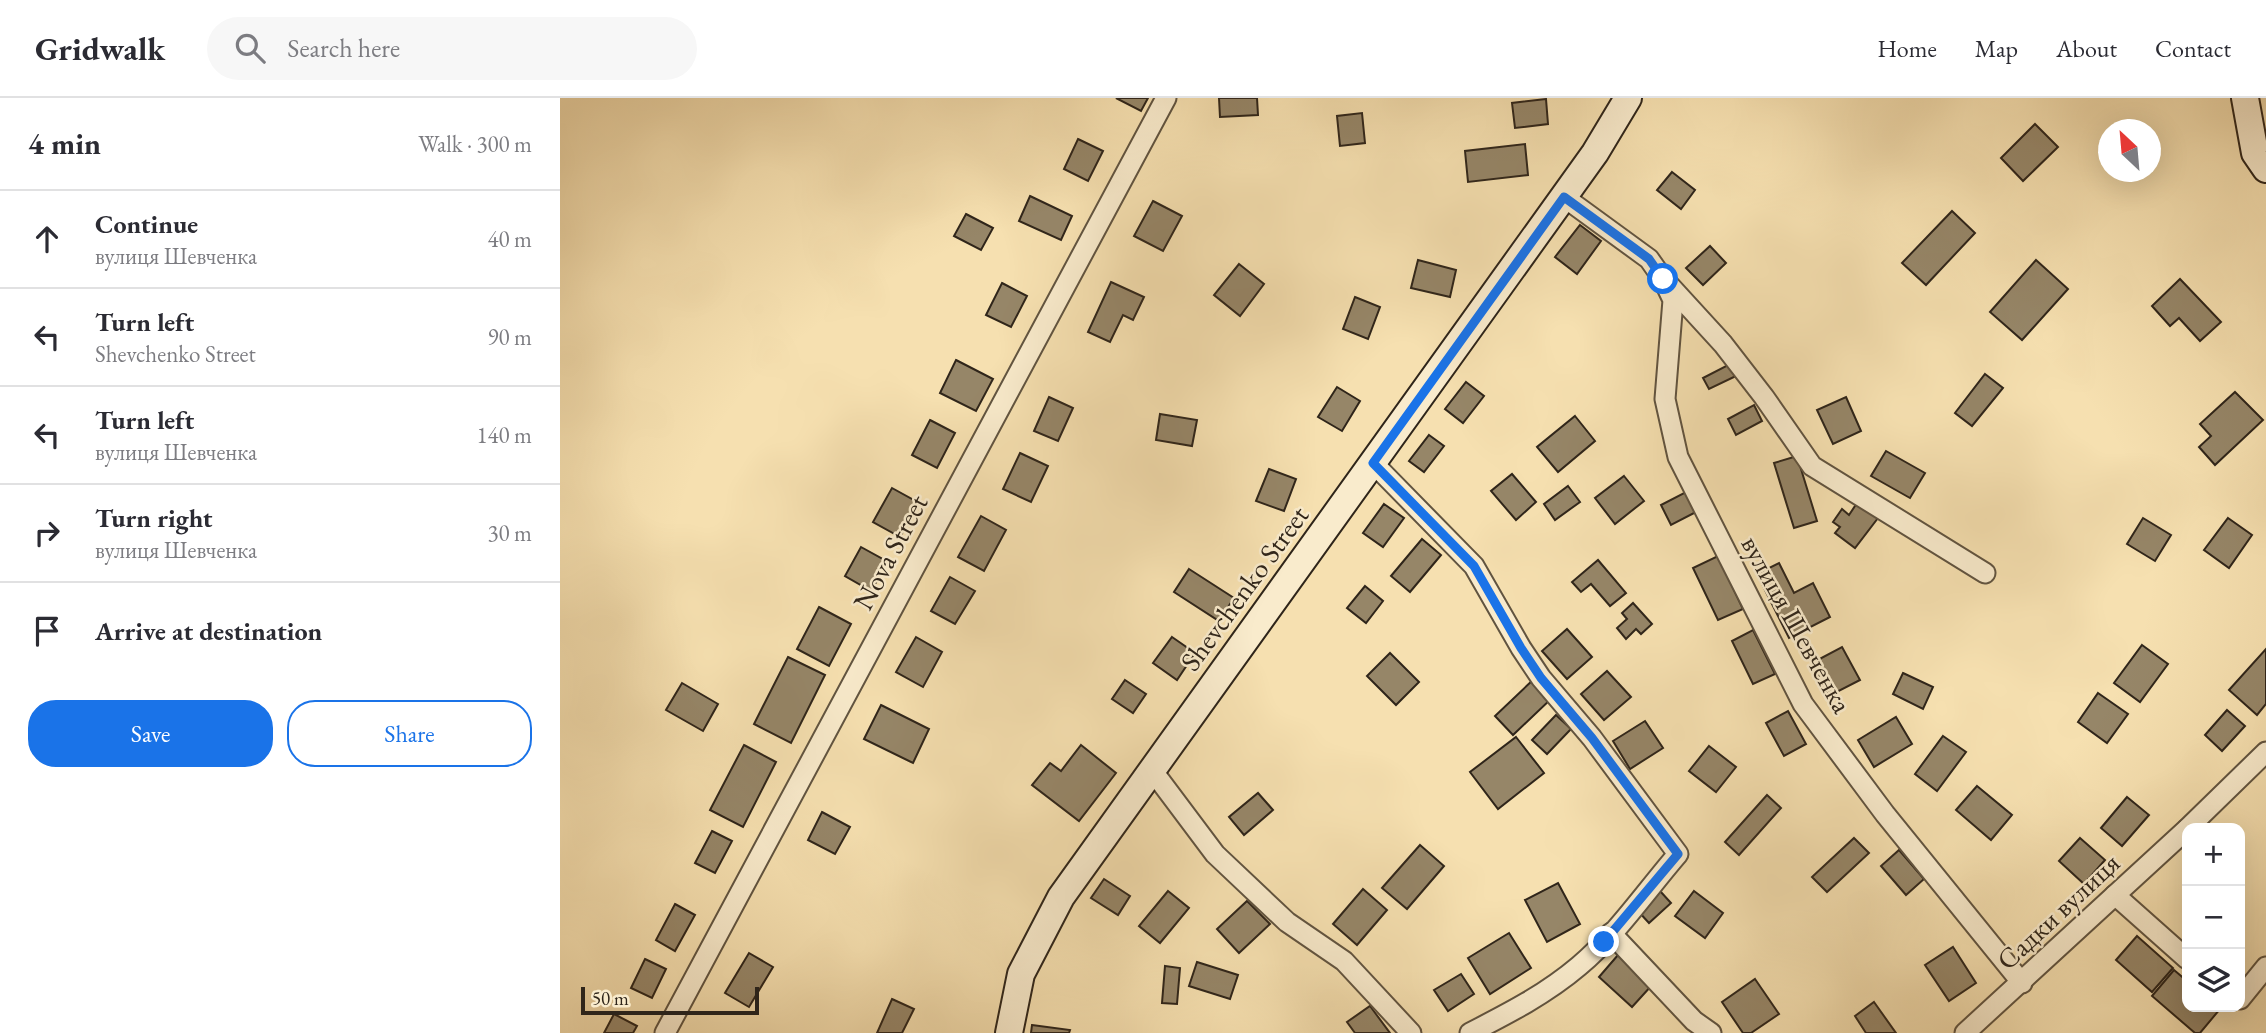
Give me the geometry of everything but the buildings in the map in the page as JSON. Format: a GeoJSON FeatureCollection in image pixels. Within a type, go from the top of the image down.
{"type":"FeatureCollection","features":[{"type":"Feature","properties":{"kind":"main road","name":"Shevchenko Street"},"geometry":{"type":"LineString","coordinates":[[1009,1033],[1021,974],[1061,897],[1564,197],[1595,153],[1628,98]]}},
{"type":"Feature","properties":{"kind":"main road"},"geometry":{"type":"LineString","coordinates":[[2245,98],[2255,153],[2266,169]]}},
{"type":"Feature","properties":{"kind":"street","name":"Nova Street"},"geometry":{"type":"LineString","coordinates":[[665,1033],[1166,98]]}},
{"type":"Feature","properties":{"kind":"street","name":"вулиця Шевченка"},"geometry":{"type":"LineString","coordinates":[[1564,197],[1649,259],[1663,279],[1723,344],[1812,466],[1984,573]]}},
{"type":"Feature","properties":{"kind":"street","name":"вулиця Шевченка"},"geometry":{"type":"LineString","coordinates":[[1663,279],[1673,300],[1665,399],[1678,457],[1791,681],[1803,704],[1885,814],[2022,983]]}},
{"type":"Feature","properties":{"kind":"street"},"geometry":{"type":"LineString","coordinates":[[1373,463],[1474,566],[1541,678],[1592,738],[1678,854],[1580,966],[1532,1001],[1470,1033]]}},
{"type":"Feature","properties":{"kind":"street","name":"Садки вулиця"},"geometry":{"type":"LineString","coordinates":[[2194,823],[2266,752]]}},
{"type":"Feature","properties":{"kind":"street"},"geometry":{"type":"LineString","coordinates":[[1152,770],[1215,854],[1287,922],[1344,961],[1411,1033]]}},
{"type":"Feature","properties":{"kind":"street","name":"Садки вулиця"},"geometry":{"type":"LineString","coordinates":[[1965,1033],[2182,834]]}},
{"type":"Feature","properties":{"kind":"street"},"geometry":{"type":"LineString","coordinates":[[2115,895],[2182,955]]}},
{"type":"Feature","properties":{"kind":"street"},"geometry":{"type":"LineString","coordinates":[[1611,933],[1676,1003],[1711,1033]]}},
{"type":"Feature","properties":{"kind":"street"},"geometry":{"type":"LineString","coordinates":[[2245,993],[2266,967]]}},
{"type":"Feature","properties":{"kind":"route"},"geometry":{"type":"LineString","coordinates":[[1604,942],[1678,854],[1592,738],[1541,678],[1474,566],[1373,463],[1564,197],[1649,259],[1663,279]]}}]}
